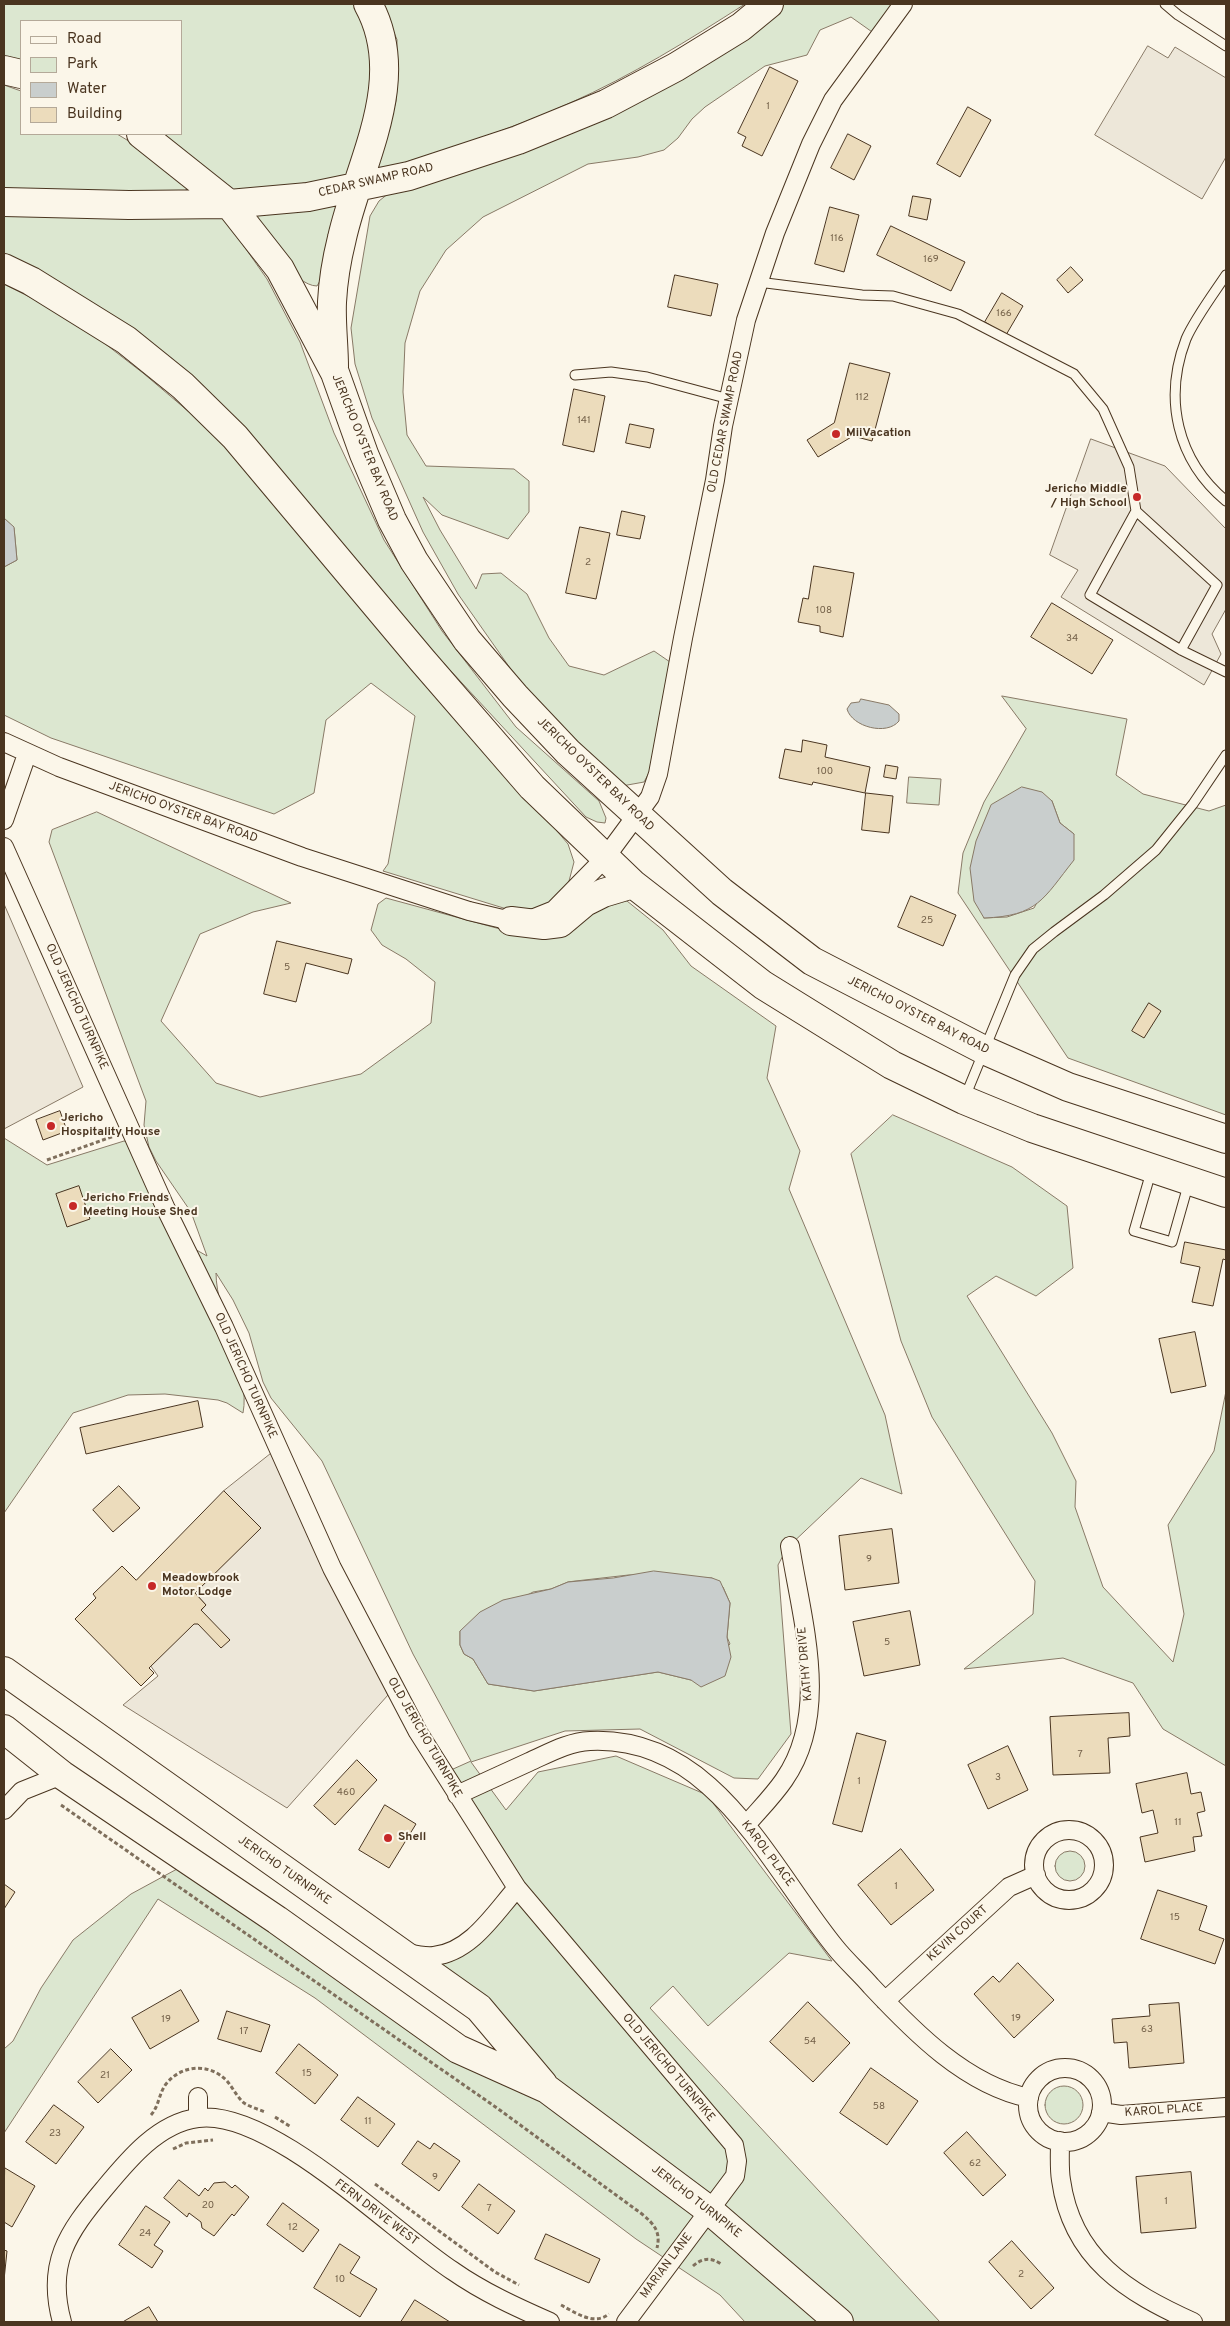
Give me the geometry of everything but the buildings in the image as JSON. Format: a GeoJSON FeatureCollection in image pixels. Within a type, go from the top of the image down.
{"type":"FeatureCollection","features":[{"type":"Feature","properties":{"kind":"main road"},"geometry":{"type":"LineString","coordinates":[[335,373],[332,301],[342,238],[385,85],[384,50],[376,18],[368,4]]}},
{"type":"Feature","properties":{"kind":"main road","name":"CEDAR SWAMP ROAD"},"geometry":{"type":"LineString","coordinates":[[4,202],[129,205],[229,204],[308,197],[358,185],[409,176],[518,140],[606,104],[676,67],[741,27],[769,4]]}},
{"type":"Feature","properties":{"kind":"main road"},"geometry":{"type":"LineString","coordinates":[[4,70],[20,74]]}},
{"type":"Feature","properties":{"kind":"main road","name":"JERICHO OYSTER BAY ROAD"},"geometry":{"type":"LineString","coordinates":[[143,135],[229,204],[280,269],[335,373],[364,454],[392,520],[414,561],[467,640],[515,696],[568,752],[722,892],[812,961],[986,1052],[1068,1087],[1226,1138]]}},
{"type":"Feature","properties":{"kind":"main road"},"geometry":{"type":"LineString","coordinates":[[4,268],[31,281],[126,340],[183,386],[235,438],[532,787],[633,884],[763,985],[892,1066],[964,1100],[1032,1128],[1226,1193]]}},
{"type":"Feature","properties":{"kind":"main road"},"geometry":{"type":"LineString","coordinates":[[511,921],[544,925],[560,923],[594,897],[633,884]]}},
{"type":"Feature","properties":{"kind":"main road","name":"JERICHO TURNPIKE"},"geometry":{"type":"LineString","coordinates":[[4,1671],[479,2008],[548,2089],[709,2210],[839,2322]]}},
{"type":"Feature","properties":{"kind":"main road","name":"JERICHO TURNPIKE"},"geometry":{"type":"LineString","coordinates":[[4,1729],[62,1776],[277,1920],[458,2049],[548,2089]]}},
{"type":"Feature","properties":{"kind":"street","name":"OLD CEDAR SWAMP ROAD"},"geometry":{"type":"LineString","coordinates":[[605,858],[638,816],[650,797],[658,774],[729,399],[746,320],[774,232],[811,144],[833,100],[902,4]]}},
{"type":"Feature","properties":{"kind":"street","name":"JERICHO OYSTER BAY ROAD"},"geometry":{"type":"LineString","coordinates":[[4,742],[27,754],[302,857],[469,912],[511,921],[529,920],[554,910],[605,858]]}},
{"type":"Feature","properties":{"kind":"street"},"geometry":{"type":"LineString","coordinates":[[4,820],[27,754]]}},
{"type":"Feature","properties":{"kind":"street","name":"OLD JERICHO TURNPIKE"},"geometry":{"type":"LineString","coordinates":[[4,846],[131,1130],[224,1327],[332,1568],[418,1732],[516,1888],[734,2145],[737,2162],[735,2176],[709,2210]]}},
{"type":"Feature","properties":{"kind":"street","name":"KATHY DRIVE"},"geometry":{"type":"LineString","coordinates":[[747,1824],[784,1780],[805,1738],[809,1718],[811,1693],[807,1654],[790,1546]]}},
{"type":"Feature","properties":{"kind":"street","name":"KAROL PLACE"},"geometry":{"type":"LineString","coordinates":[[457,1795],[566,1745],[589,1741],[616,1742],[637,1746],[676,1760],[693,1771],[747,1824],[836,1947],[885,2001],[943,2056],[974,2075],[1006,2091],[1029,2098]]}},
{"type":"Feature","properties":{"kind":"street"},"geometry":{"type":"LineString","coordinates":[[4,1810],[22,1791],[62,1776]]}},
{"type":"Feature","properties":{"kind":"street","name":"KEVIN COURT"},"geometry":{"type":"LineString","coordinates":[[885,2001],[1009,1887],[1036,1875]]}},
{"type":"Feature","properties":{"kind":"street"},"geometry":{"type":"LineString","coordinates":[[398,1951],[433,1957],[460,1948],[474,1937],[516,1888]]}},
{"type":"Feature","properties":{"kind":"street"},"geometry":{"type":"LineString","coordinates":[[1064,2068],[1076,2070],[1086,2074],[1097,2086],[1102,2102],[1102,2112],[1098,2123],[1082,2138],[1060,2142],[1049,2138],[1032,2122],[1029,2098],[1033,2087],[1041,2077],[1052,2071],[1064,2068]]}},
{"type":"Feature","properties":{"kind":"street"},"geometry":{"type":"LineString","coordinates":[[62,2322],[56,2293],[57,2272],[70,2232],[121,2168],[142,2148],[165,2128],[198,2118],[198,2097]]}},
{"type":"Feature","properties":{"kind":"street","name":"KAROL PLACE"},"geometry":{"type":"LineString","coordinates":[[1102,2112],[1121,2115],[1226,2106]]}},
{"type":"Feature","properties":{"kind":"street","name":"FERN DRIVE WEST"},"geometry":{"type":"LineString","coordinates":[[198,2118],[228,2120],[244,2124],[274,2138],[389,2222],[452,2271],[504,2302],[550,2322]]}},
{"type":"Feature","properties":{"kind":"street"},"geometry":{"type":"LineString","coordinates":[[1060,2142],[1061,2180],[1068,2206],[1076,2230],[1093,2257],[1136,2294],[1193,2322]]}},
{"type":"Feature","properties":{"kind":"street","name":"MARIAN LANE"},"geometry":{"type":"LineString","coordinates":[[626,2322],[709,2210]]}},
{"type":"Feature","properties":{"kind":"lane"},"geometry":{"type":"LineString","coordinates":[[1165,4],[1178,15],[1226,46]]}},
{"type":"Feature","properties":{"kind":"lane"},"geometry":{"type":"LineString","coordinates":[[1226,275],[1186,338],[1176,375],[1176,416],[1189,458],[1217,493],[1226,501]]}},
{"type":"Feature","properties":{"kind":"lane"},"geometry":{"type":"LineString","coordinates":[[758,282],[862,295],[893,296],[958,314],[1074,374],[1102,410],[1129,467],[1136,511],[1090,595],[1181,650],[1226,672]]}},
{"type":"Feature","properties":{"kind":"lane"},"geometry":{"type":"LineString","coordinates":[[575,375],[611,372],[647,377],[729,399]]}},
{"type":"Feature","properties":{"kind":"lane"},"geometry":{"type":"LineString","coordinates":[[1136,511],[1216,585],[1181,650]]}},
{"type":"Feature","properties":{"kind":"lane"},"geometry":{"type":"LineString","coordinates":[[964,1100],[986,1052],[1015,975],[1033,949],[1104,895],[1156,850],[1193,804],[1226,755]]}},
{"type":"Feature","properties":{"kind":"lane"},"geometry":{"type":"LineString","coordinates":[[1152,1169],[1134,1231],[1172,1242],[1189,1181]]}},
{"type":"Feature","properties":{"kind":"path"},"geometry":{"type":"LineString","coordinates":[[47,1160],[131,1130]]}},
{"type":"Feature","properties":{"kind":"path"},"geometry":{"type":"LineString","coordinates":[[57,1803],[497,2108],[642,2214],[653,2223],[659,2237],[657,2248],[652,2256]]}},
{"type":"Feature","properties":{"kind":"path"},"geometry":{"type":"LineString","coordinates":[[146,2120],[153,2113],[160,2094],[167,2083],[180,2072],[191,2068],[205,2068],[217,2073],[227,2081],[245,2104],[292,2127]]}},
{"type":"Feature","properties":{"kind":"path"},"geometry":{"type":"LineString","coordinates":[[168,2152],[186,2143],[222,2140]]}},
{"type":"Feature","properties":{"kind":"path"},"geometry":{"type":"LineString","coordinates":[[372,2183],[495,2272],[526,2288]]}},
{"type":"Feature","properties":{"kind":"path"},"geometry":{"type":"LineString","coordinates":[[686,2272],[698,2261],[705,2259],[711,2258],[721,2264]]}},
{"type":"Feature","properties":{"kind":"path"},"geometry":{"type":"LineString","coordinates":[[559,2304],[596,2320],[602,2319],[611,2310]]}},
{"type":"Feature","properties":{"kind":"green space"},"geometry":{"type":"Polygon","coordinates":[[[4,4],[358,4],[375,48],[373,92],[348,178],[230,192],[165,135],[182,135],[182,20],[20,20],[20,62],[4,56],[4,4]]]}},
{"type":"Feature","properties":{"kind":"green space"},"geometry":{"type":"Polygon","coordinates":[[[382,4],[745,4],[637,69],[570,103],[499,132],[377,171],[396,101],[397,40],[382,4]]]}},
{"type":"Feature","properties":{"kind":"green space"},"geometry":{"type":"Polygon","coordinates":[[[773,4],[898,4],[875,34],[851,17],[820,30],[807,55],[765,66],[705,107],[692,119],[678,138],[664,150],[638,157],[588,164],[483,217],[446,250],[420,291],[405,343],[403,392],[407,435],[426,466],[514,469],[529,481],[529,512],[508,539],[442,515],[423,497],[440,530],[476,589],[482,574],[501,573],[527,594],[549,638],[569,666],[604,675],[654,651],[670,662],[650,771],[644,782],[622,786],[609,779],[517,678],[458,594],[423,532],[372,418],[355,364],[351,328],[370,216],[379,201],[394,189],[542,136],[773,4]]]}},
{"type":"Feature","properties":{"kind":"green space"},"geometry":{"type":"Polygon","coordinates":[[[4,85],[20,91],[20,135],[119,135],[147,152],[189,185],[184,193],[131,195],[4,188],[4,85]]]}},
{"type":"Feature","properties":{"kind":"green space"},"geometry":{"type":"Polygon","coordinates":[[[339,204],[324,274],[317,286],[308,284],[290,270],[252,219],[255,212],[339,204]]]}},
{"type":"Feature","properties":{"kind":"green space"},"geometry":{"type":"Polygon","coordinates":[[[4,209],[222,215],[267,279],[300,342],[334,433],[384,540],[442,631],[516,727],[599,801],[606,818],[605,823],[586,817],[425,643],[267,454],[17,259],[4,253],[4,209]]]}},
{"type":"Feature","properties":{"kind":"green space"},"geometry":{"type":"Polygon","coordinates":[[[4,284],[73,319],[143,373],[234,450],[568,844],[574,862],[568,885],[552,902],[530,910],[510,910],[383,871],[388,864],[415,716],[371,683],[326,720],[314,793],[274,814],[51,738],[4,715],[4,567],[17,560],[14,528],[4,518],[4,284]]]}},
{"type":"Feature","properties":{"kind":"green space"},"geometry":{"type":"Polygon","coordinates":[[[1002,696],[1127,719],[1116,775],[1143,794],[1209,811],[1226,805],[1226,1115],[1068,1058],[958,893],[963,853],[984,802],[1026,729],[1002,696]],[[1052,801],[984,918],[1007,917],[1034,908],[1074,834],[1060,823],[1052,801]]]}},
{"type":"Feature","properties":{"kind":"green space"},"geometry":{"type":"Polygon","coordinates":[[[909,777],[941,779],[939,805],[907,803],[909,777]]]}},
{"type":"Feature","properties":{"kind":"green space"},"geometry":{"type":"Polygon","coordinates":[[[97,812],[291,903],[253,912],[200,934],[161,1021],[216,1083],[260,1097],[361,1074],[431,1023],[435,982],[406,959],[382,945],[371,930],[378,904],[386,898],[526,936],[617,896],[627,901],[663,930],[691,966],[776,1026],[767,1078],[800,1151],[789,1189],[885,1415],[902,1494],[861,1478],[787,1548],[778,1565],[791,1734],[758,1779],[734,1778],[640,1729],[565,1731],[471,1762],[506,1810],[538,1772],[616,1756],[707,1795],[832,1961],[789,1953],[708,2026],[673,1986],[650,2008],[940,2322],[745,2322],[720,2295],[636,2239],[315,1998],[158,1899],[4,2133],[4,2049],[13,2041],[41,1988],[73,1940],[131,1894],[177,1869],[546,2089],[398,1949],[459,1946],[514,1888],[442,1774],[471,1761],[413,1654],[322,1461],[271,1398],[263,1382],[249,1333],[233,1300],[216,1273],[221,1307],[242,1380],[243,1413],[218,1400],[165,1394],[128,1395],[73,1413],[4,1513],[4,1138],[47,1165],[124,1141],[132,1143],[193,1248],[207,1256],[191,1212],[156,1161],[149,1147],[144,1125],[146,1101],[49,842],[52,830],[97,812]],[[629,1575],[568,1582],[551,1589],[533,1592],[460,1631],[460,1645],[464,1654],[473,1659],[488,1684],[534,1691],[658,1672],[691,1680],[730,1644],[727,1637],[730,1603],[723,1587],[712,1578],[629,1575]]]}},
{"type":"Feature","properties":{"kind":"green space"},"geometry":{"type":"Polygon","coordinates":[[[893,1115],[1012,1167],[1067,1206],[1073,1268],[1036,1296],[996,1276],[967,1296],[1052,1433],[1076,1481],[1075,1507],[1103,1587],[1173,1662],[1184,1614],[1168,1525],[1214,1451],[1226,1391],[1226,1766],[1163,1729],[1133,1683],[1063,1658],[964,1669],[1033,1614],[1035,1581],[932,1417],[901,1341],[851,1154],[893,1115]]]}},
{"type":"Feature","properties":{"kind":"green space"},"geometry":{"type":"Polygon","coordinates":[[[1070,1851],[1081,1855],[1085,1866],[1081,1877],[1070,1881],[1059,1877],[1055,1866],[1059,1855],[1070,1851]]]}},
{"type":"Feature","properties":{"kind":"green space"},"geometry":{"type":"Polygon","coordinates":[[[1064,2086],[1077,2092],[1083,2105],[1077,2118],[1064,2124],[1051,2118],[1045,2105],[1051,2092],[1064,2086]]]}},
{"type":"Feature","properties":{"kind":"shaded area"},"geometry":{"type":"Polygon","coordinates":[[[1148,46],[1168,58],[1175,47],[1226,78],[1226,157],[1202,199],[1095,135],[1148,46]]]}},
{"type":"Feature","properties":{"kind":"shaded area"},"geometry":{"type":"Polygon","coordinates":[[[1091,439],[1165,466],[1226,529],[1226,609],[1212,634],[1221,654],[1204,685],[1061,597],[1078,570],[1050,555],[1091,439]]]}},
{"type":"Feature","properties":{"kind":"shaded area"},"geometry":{"type":"Polygon","coordinates":[[[4,904],[83,1087],[4,1129],[4,904]]]}},
{"type":"Feature","properties":{"kind":"shaded area"},"geometry":{"type":"Polygon","coordinates":[[[273,1452],[388,1695],[287,1808],[123,1705],[158,1676],[150,1665],[206,1605],[195,1593],[260,1528],[224,1491],[273,1452]]]}},
{"type":"Feature","properties":{"kind":"water"},"geometry":{"type":"Polygon","coordinates":[[[4,518],[14,527],[17,560],[4,567],[4,518]]]}},
{"type":"Feature","properties":{"kind":"water"},"geometry":{"type":"Polygon","coordinates":[[[861,699],[889,705],[899,714],[899,721],[894,726],[879,729],[862,725],[850,715],[847,709],[851,703],[859,702],[861,699]]]}},
{"type":"Feature","properties":{"kind":"water"},"geometry":{"type":"Polygon","coordinates":[[[1022,787],[1042,792],[1052,801],[1060,823],[1074,834],[1074,860],[1038,903],[1016,914],[984,918],[974,901],[970,868],[976,841],[991,805],[1022,787]]]}},
{"type":"Feature","properties":{"kind":"water"},"geometry":{"type":"Polygon","coordinates":[[[654,1571],[712,1578],[720,1581],[730,1603],[727,1637],[731,1657],[725,1676],[701,1687],[691,1680],[658,1672],[534,1691],[488,1684],[473,1659],[464,1654],[460,1645],[460,1631],[480,1612],[503,1600],[551,1589],[568,1582],[613,1578],[654,1571]]]}},
{"type":"Feature","properties":{"kind":"place","name":"MiiVacation"},"geometry":{"type":"Point","coordinates":[836,434]}},
{"type":"Feature","properties":{"kind":"place","name":"Jericho Middle / High School"},"geometry":{"type":"Point","coordinates":[1137,497]}},
{"type":"Feature","properties":{"kind":"place","name":"Jericho Hospitality House"},"geometry":{"type":"Point","coordinates":[51,1126]}},
{"type":"Feature","properties":{"kind":"place","name":"Jericho Friends Meeting House Shed"},"geometry":{"type":"Point","coordinates":[73,1206]}},
{"type":"Feature","properties":{"kind":"place","name":"Meadowbrook Motor Lodge"},"geometry":{"type":"Point","coordinates":[152,1586]}},
{"type":"Feature","properties":{"kind":"place","name":"Shell"},"geometry":{"type":"Point","coordinates":[388,1838]}}]}
